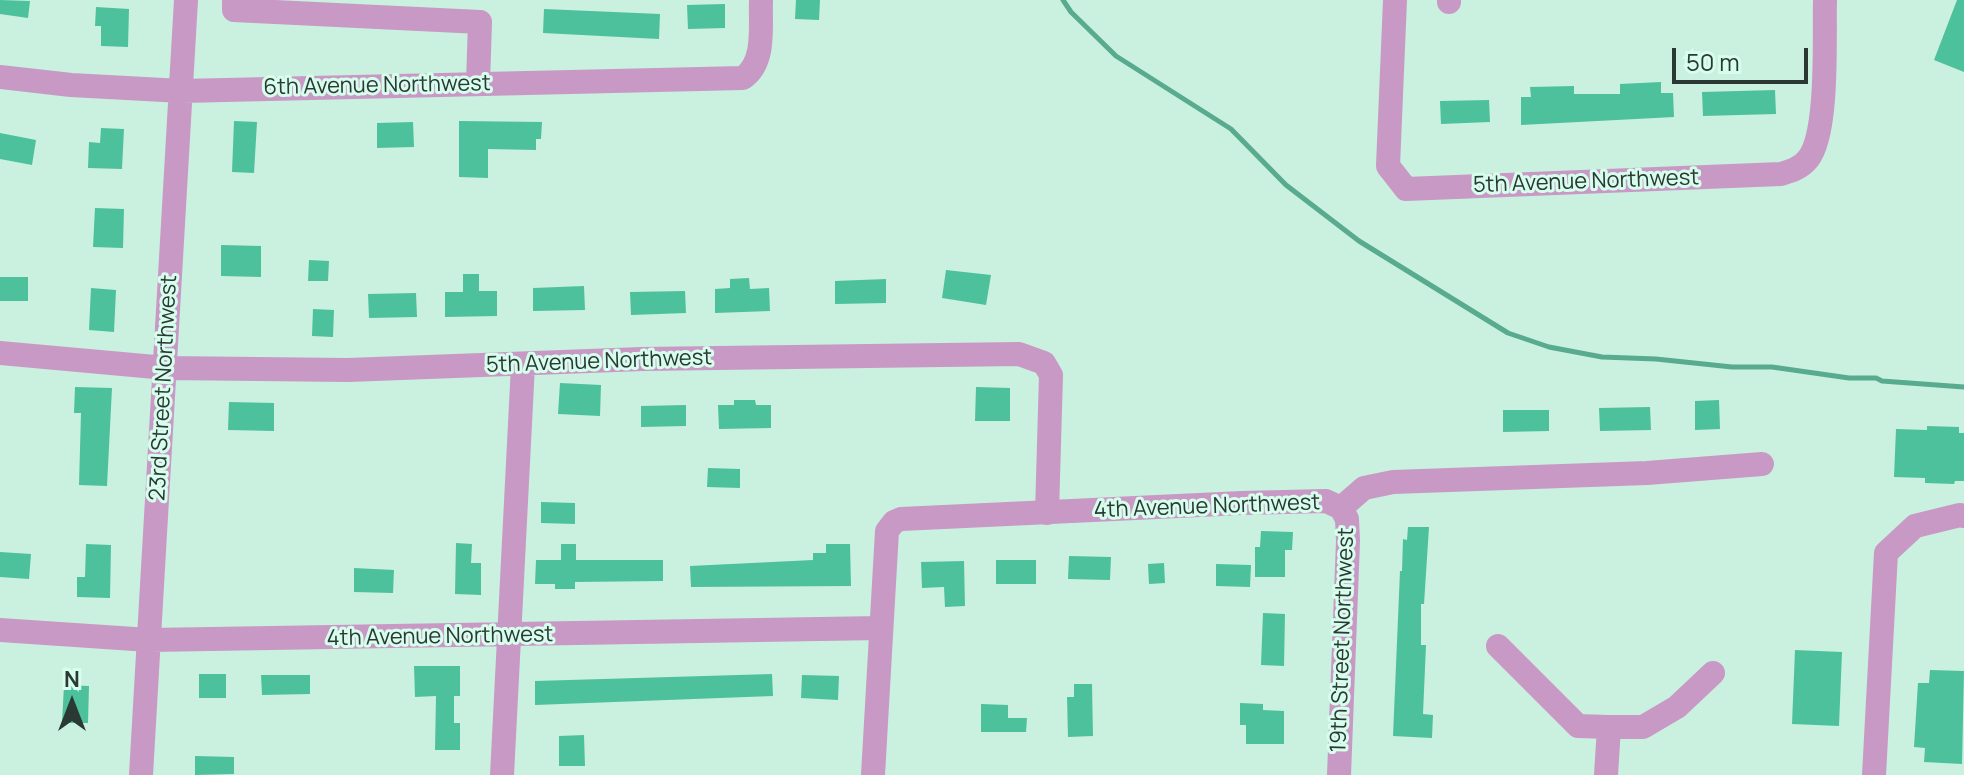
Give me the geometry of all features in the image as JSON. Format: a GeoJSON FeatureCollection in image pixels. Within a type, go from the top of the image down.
{"type":"FeatureCollection","features":[{"type":"Feature","properties":{"kind":"street","name":"23rd Street Northwest"},"geometry":{"type":"LineString","coordinates":[[141,775],[186,0]]}},
{"type":"Feature","properties":{"kind":"street"},"geometry":{"type":"LineString","coordinates":[[234,0],[234,10],[480,22],[478,83]]}},
{"type":"Feature","properties":{"kind":"street","name":"6th Avenue Northwest"},"geometry":{"type":"LineString","coordinates":[[0,77],[71,85],[182,91],[743,78],[752,72],[758,62],[761,0]]}},
{"type":"Feature","properties":{"kind":"street","name":"5th Avenue Northwest"},"geometry":{"type":"LineString","coordinates":[[1395,0],[1388,166],[1406,189],[1653,180],[1794,171],[1808,159],[1817,141],[1822,100],[1825,0]]}},
{"type":"Feature","properties":{"kind":"street","name":"5th Avenue Northwest"},"geometry":{"type":"LineString","coordinates":[[0,353],[166,368],[348,370],[642,359],[1019,354],[1044,363],[1051,375],[1047,513]]}},
{"type":"Feature","properties":{"kind":"street"},"geometry":{"type":"LineString","coordinates":[[502,775],[523,365]]}},
{"type":"Feature","properties":{"kind":"street","name":"4th Avenue Northwest"},"geometry":{"type":"LineString","coordinates":[[0,630],[149,640],[881,628],[887,531],[901,519],[1326,501],[1341,508],[1364,488],[1393,482],[1704,470],[1762,464]]}},
{"type":"Feature","properties":{"kind":"street","name":"19th Street Northwest"},"geometry":{"type":"LineString","coordinates":[[1339,775],[1348,541],[1347,519],[1341,508]]}},
{"type":"Feature","properties":{"kind":"street"},"geometry":{"type":"LineString","coordinates":[[1874,775],[1886,553],[1915,526],[1964,516]]}},
{"type":"Feature","properties":{"kind":"street"},"geometry":{"type":"LineString","coordinates":[[873,775],[881,628]]}},
{"type":"Feature","properties":{"kind":"street"},"geometry":{"type":"LineString","coordinates":[[1498,646],[1578,726],[1643,727],[1677,707],[1713,673]]}},
{"type":"Feature","properties":{"kind":"street"},"geometry":{"type":"LineString","coordinates":[[1606,775],[1609,727]]}},
{"type":"Feature","properties":{"kind":"building"},"geometry":{"type":"Polygon","coordinates":[[[0,0],[30,1],[28,18],[0,14],[0,0]]]}},
{"type":"Feature","properties":{"kind":"building"},"geometry":{"type":"Polygon","coordinates":[[[796,0],[820,0],[819,20],[795,19],[796,0]]]}},
{"type":"Feature","properties":{"kind":"building"},"geometry":{"type":"Polygon","coordinates":[[[1957,0],[1964,0],[1964,72],[1934,60],[1957,0]]]}},
{"type":"Feature","properties":{"kind":"building"},"geometry":{"type":"Polygon","coordinates":[[[725,4],[725,28],[688,29],[687,5],[725,4]]]}},
{"type":"Feature","properties":{"kind":"building"},"geometry":{"type":"Polygon","coordinates":[[[96,7],[129,9],[128,47],[101,46],[101,26],[95,26],[96,7]]]}},
{"type":"Feature","properties":{"kind":"building"},"geometry":{"type":"Polygon","coordinates":[[[544,9],[660,14],[659,39],[543,33],[544,9]]]}},
{"type":"Feature","properties":{"kind":"building"},"geometry":{"type":"Polygon","coordinates":[[[1661,82],[1661,93],[1673,93],[1674,117],[1521,125],[1521,97],[1531,97],[1530,87],[1574,86],[1574,94],[1620,94],[1620,84],[1661,82]]]}},
{"type":"Feature","properties":{"kind":"building"},"geometry":{"type":"Polygon","coordinates":[[[1775,90],[1776,114],[1703,116],[1702,92],[1775,90]]]}},
{"type":"Feature","properties":{"kind":"building"},"geometry":{"type":"Polygon","coordinates":[[[1489,100],[1490,122],[1441,124],[1440,101],[1489,100]]]}},
{"type":"Feature","properties":{"kind":"building"},"geometry":{"type":"Polygon","coordinates":[[[234,121],[257,122],[254,173],[232,172],[234,121]]]}},
{"type":"Feature","properties":{"kind":"building"},"geometry":{"type":"Polygon","coordinates":[[[459,121],[542,122],[541,139],[536,139],[536,150],[488,149],[488,178],[459,177],[459,121]]]}},
{"type":"Feature","properties":{"kind":"building"},"geometry":{"type":"Polygon","coordinates":[[[413,122],[414,147],[377,148],[377,123],[413,122]]]}},
{"type":"Feature","properties":{"kind":"building"},"geometry":{"type":"Polygon","coordinates":[[[101,128],[124,129],[122,169],[88,168],[89,142],[100,143],[101,128]]]}},
{"type":"Feature","properties":{"kind":"building"},"geometry":{"type":"Polygon","coordinates":[[[0,133],[36,140],[32,165],[0,159],[0,133]]]}},
{"type":"Feature","properties":{"kind":"building"},"geometry":{"type":"Polygon","coordinates":[[[95,208],[124,209],[123,248],[93,247],[95,208]]]}},
{"type":"Feature","properties":{"kind":"building"},"geometry":{"type":"Polygon","coordinates":[[[221,245],[261,246],[261,277],[221,276],[221,245]]]}},
{"type":"Feature","properties":{"kind":"building"},"geometry":{"type":"Polygon","coordinates":[[[309,260],[329,261],[328,281],[308,281],[309,260]]]}},
{"type":"Feature","properties":{"kind":"building"},"geometry":{"type":"Polygon","coordinates":[[[946,270],[991,275],[986,305],[942,298],[946,270]]]}},
{"type":"Feature","properties":{"kind":"building"},"geometry":{"type":"Polygon","coordinates":[[[463,274],[479,274],[479,291],[497,291],[497,316],[445,317],[445,292],[463,292],[463,274]]]}},
{"type":"Feature","properties":{"kind":"building"},"geometry":{"type":"Polygon","coordinates":[[[0,277],[28,277],[28,301],[0,301],[0,277]]]}},
{"type":"Feature","properties":{"kind":"building"},"geometry":{"type":"Polygon","coordinates":[[[749,278],[750,289],[769,288],[770,311],[715,313],[715,289],[730,288],[730,279],[749,278]]]}},
{"type":"Feature","properties":{"kind":"building"},"geometry":{"type":"Polygon","coordinates":[[[886,279],[886,303],[835,304],[835,281],[886,279]]]}},
{"type":"Feature","properties":{"kind":"building"},"geometry":{"type":"Polygon","coordinates":[[[584,286],[585,310],[533,311],[533,288],[584,286]]]}},
{"type":"Feature","properties":{"kind":"building"},"geometry":{"type":"Polygon","coordinates":[[[91,288],[116,290],[114,332],[89,330],[91,288]]]}},
{"type":"Feature","properties":{"kind":"building"},"geometry":{"type":"Polygon","coordinates":[[[685,291],[686,313],[631,315],[630,292],[685,291]]]}},
{"type":"Feature","properties":{"kind":"building"},"geometry":{"type":"Polygon","coordinates":[[[416,293],[417,317],[369,318],[368,294],[416,293]]]}},
{"type":"Feature","properties":{"kind":"building"},"geometry":{"type":"Polygon","coordinates":[[[313,309],[334,310],[333,337],[312,336],[313,309]]]}},
{"type":"Feature","properties":{"kind":"building"},"geometry":{"type":"Polygon","coordinates":[[[560,383],[601,385],[600,416],[558,414],[560,383]]]}},
{"type":"Feature","properties":{"kind":"building"},"geometry":{"type":"Polygon","coordinates":[[[75,387],[112,388],[107,486],[79,485],[81,413],[74,413],[75,387]]]}},
{"type":"Feature","properties":{"kind":"building"},"geometry":{"type":"Polygon","coordinates":[[[976,387],[1010,388],[1010,421],[975,421],[976,387]]]}},
{"type":"Feature","properties":{"kind":"building"},"geometry":{"type":"Polygon","coordinates":[[[734,400],[755,400],[756,405],[771,405],[771,428],[719,429],[718,405],[734,405],[734,400]]]}},
{"type":"Feature","properties":{"kind":"building"},"geometry":{"type":"Polygon","coordinates":[[[1719,400],[1720,429],[1695,430],[1695,401],[1719,400]]]}},
{"type":"Feature","properties":{"kind":"building"},"geometry":{"type":"Polygon","coordinates":[[[229,402],[274,403],[274,431],[228,430],[229,402]]]}},
{"type":"Feature","properties":{"kind":"building"},"geometry":{"type":"Polygon","coordinates":[[[686,405],[686,426],[641,427],[641,406],[686,405]]]}},
{"type":"Feature","properties":{"kind":"building"},"geometry":{"type":"Polygon","coordinates":[[[1650,407],[1651,430],[1600,431],[1599,408],[1650,407]]]}},
{"type":"Feature","properties":{"kind":"building"},"geometry":{"type":"Polygon","coordinates":[[[1503,410],[1549,410],[1549,431],[1503,432],[1503,410]]]}},
{"type":"Feature","properties":{"kind":"building"},"geometry":{"type":"Polygon","coordinates":[[[1927,426],[1959,427],[1959,433],[1964,433],[1964,481],[1955,481],[1954,484],[1925,483],[1925,478],[1894,477],[1896,429],[1927,430],[1927,426]]]}},
{"type":"Feature","properties":{"kind":"building"},"geometry":{"type":"Polygon","coordinates":[[[708,468],[740,469],[740,488],[707,487],[708,468]]]}},
{"type":"Feature","properties":{"kind":"building"},"geometry":{"type":"Polygon","coordinates":[[[541,502],[575,503],[575,524],[541,523],[541,502]]]}},
{"type":"Feature","properties":{"kind":"building"},"geometry":{"type":"Polygon","coordinates":[[[1408,527],[1429,527],[1424,604],[1421,604],[1421,645],[1426,645],[1423,714],[1433,715],[1432,738],[1393,736],[1400,571],[1403,539],[1407,540],[1408,527]]]}},
{"type":"Feature","properties":{"kind":"building"},"geometry":{"type":"Polygon","coordinates":[[[1261,531],[1293,532],[1292,550],[1285,550],[1285,577],[1255,577],[1255,547],[1260,547],[1261,531]]]}},
{"type":"Feature","properties":{"kind":"building"},"geometry":{"type":"Polygon","coordinates":[[[456,543],[472,544],[471,563],[481,563],[481,595],[455,594],[456,543]]]}},
{"type":"Feature","properties":{"kind":"building"},"geometry":{"type":"Polygon","coordinates":[[[86,544],[111,545],[110,598],[77,597],[77,577],[85,577],[86,544]]]}},
{"type":"Feature","properties":{"kind":"building"},"geometry":{"type":"Polygon","coordinates":[[[561,544],[576,544],[576,560],[663,560],[663,581],[575,582],[575,589],[555,589],[555,584],[535,584],[536,560],[561,560],[561,544]]]}},
{"type":"Feature","properties":{"kind":"building"},"geometry":{"type":"Polygon","coordinates":[[[826,544],[850,544],[851,586],[691,587],[690,566],[813,560],[813,553],[826,553],[826,544]]]}},
{"type":"Feature","properties":{"kind":"building"},"geometry":{"type":"Polygon","coordinates":[[[0,552],[31,554],[29,579],[0,577],[0,552]]]}},
{"type":"Feature","properties":{"kind":"building"},"geometry":{"type":"Polygon","coordinates":[[[1069,556],[1111,557],[1110,580],[1068,579],[1069,556]]]}},
{"type":"Feature","properties":{"kind":"building"},"geometry":{"type":"Polygon","coordinates":[[[996,560],[1036,560],[1036,584],[996,584],[996,560]]]}},
{"type":"Feature","properties":{"kind":"building"},"geometry":{"type":"Polygon","coordinates":[[[964,561],[965,606],[945,607],[944,587],[922,588],[921,562],[964,561]]]}},
{"type":"Feature","properties":{"kind":"building"},"geometry":{"type":"Polygon","coordinates":[[[1164,563],[1165,583],[1149,584],[1148,564],[1164,563]]]}},
{"type":"Feature","properties":{"kind":"building"},"geometry":{"type":"Polygon","coordinates":[[[1216,564],[1251,565],[1250,587],[1216,586],[1216,564]]]}},
{"type":"Feature","properties":{"kind":"building"},"geometry":{"type":"Polygon","coordinates":[[[354,568],[394,570],[393,593],[354,592],[354,568]]]}},
{"type":"Feature","properties":{"kind":"building"},"geometry":{"type":"Polygon","coordinates":[[[1263,613],[1285,614],[1284,666],[1261,665],[1263,613]]]}},
{"type":"Feature","properties":{"kind":"building"},"geometry":{"type":"Polygon","coordinates":[[[1795,650],[1842,652],[1839,726],[1792,724],[1795,650]]]}},
{"type":"Feature","properties":{"kind":"building"},"geometry":{"type":"Polygon","coordinates":[[[414,666],[460,666],[460,696],[454,696],[454,723],[460,723],[460,750],[435,750],[436,696],[415,697],[414,666]]]}},
{"type":"Feature","properties":{"kind":"building"},"geometry":{"type":"Polygon","coordinates":[[[1930,670],[1964,671],[1962,764],[1924,762],[1925,748],[1914,747],[1918,683],[1929,683],[1930,670]]]}},
{"type":"Feature","properties":{"kind":"building"},"geometry":{"type":"Polygon","coordinates":[[[199,674],[226,674],[226,698],[199,698],[199,674]]]}},
{"type":"Feature","properties":{"kind":"building"},"geometry":{"type":"Polygon","coordinates":[[[772,674],[773,696],[535,705],[535,681],[772,674]]]}},
{"type":"Feature","properties":{"kind":"building"},"geometry":{"type":"Polygon","coordinates":[[[261,675],[310,675],[310,694],[262,695],[261,675]]]}},
{"type":"Feature","properties":{"kind":"building"},"geometry":{"type":"Polygon","coordinates":[[[802,675],[839,676],[838,700],[801,698],[802,675]]]}},
{"type":"Feature","properties":{"kind":"building"},"geometry":{"type":"Polygon","coordinates":[[[1074,684],[1092,684],[1093,736],[1068,737],[1067,697],[1074,697],[1074,684]]]}},
{"type":"Feature","properties":{"kind":"building"},"geometry":{"type":"Polygon","coordinates":[[[64,685],[89,686],[88,723],[62,723],[64,685]]]}},
{"type":"Feature","properties":{"kind":"building"},"geometry":{"type":"Polygon","coordinates":[[[1240,703],[1263,704],[1263,710],[1284,711],[1284,744],[1246,744],[1246,725],[1240,725],[1240,703]]]}},
{"type":"Feature","properties":{"kind":"building"},"geometry":{"type":"Polygon","coordinates":[[[981,704],[1008,705],[1008,718],[1027,718],[1026,732],[981,732],[981,704]]]}},
{"type":"Feature","properties":{"kind":"building"},"geometry":{"type":"Polygon","coordinates":[[[584,735],[585,766],[559,766],[559,736],[584,735]]]}},
{"type":"Feature","properties":{"kind":"building"},"geometry":{"type":"Polygon","coordinates":[[[195,756],[234,757],[234,774],[195,775],[195,756]]]}},
{"type":"Feature","properties":{"kind":"waterway"},"geometry":{"type":"LineString","coordinates":[[1063,0],[1071,12],[1116,56],[1231,129],[1286,185],[1359,241],[1508,333],[1549,347],[1602,357],[1772,367],[1849,378],[1964,387]]}}]}
